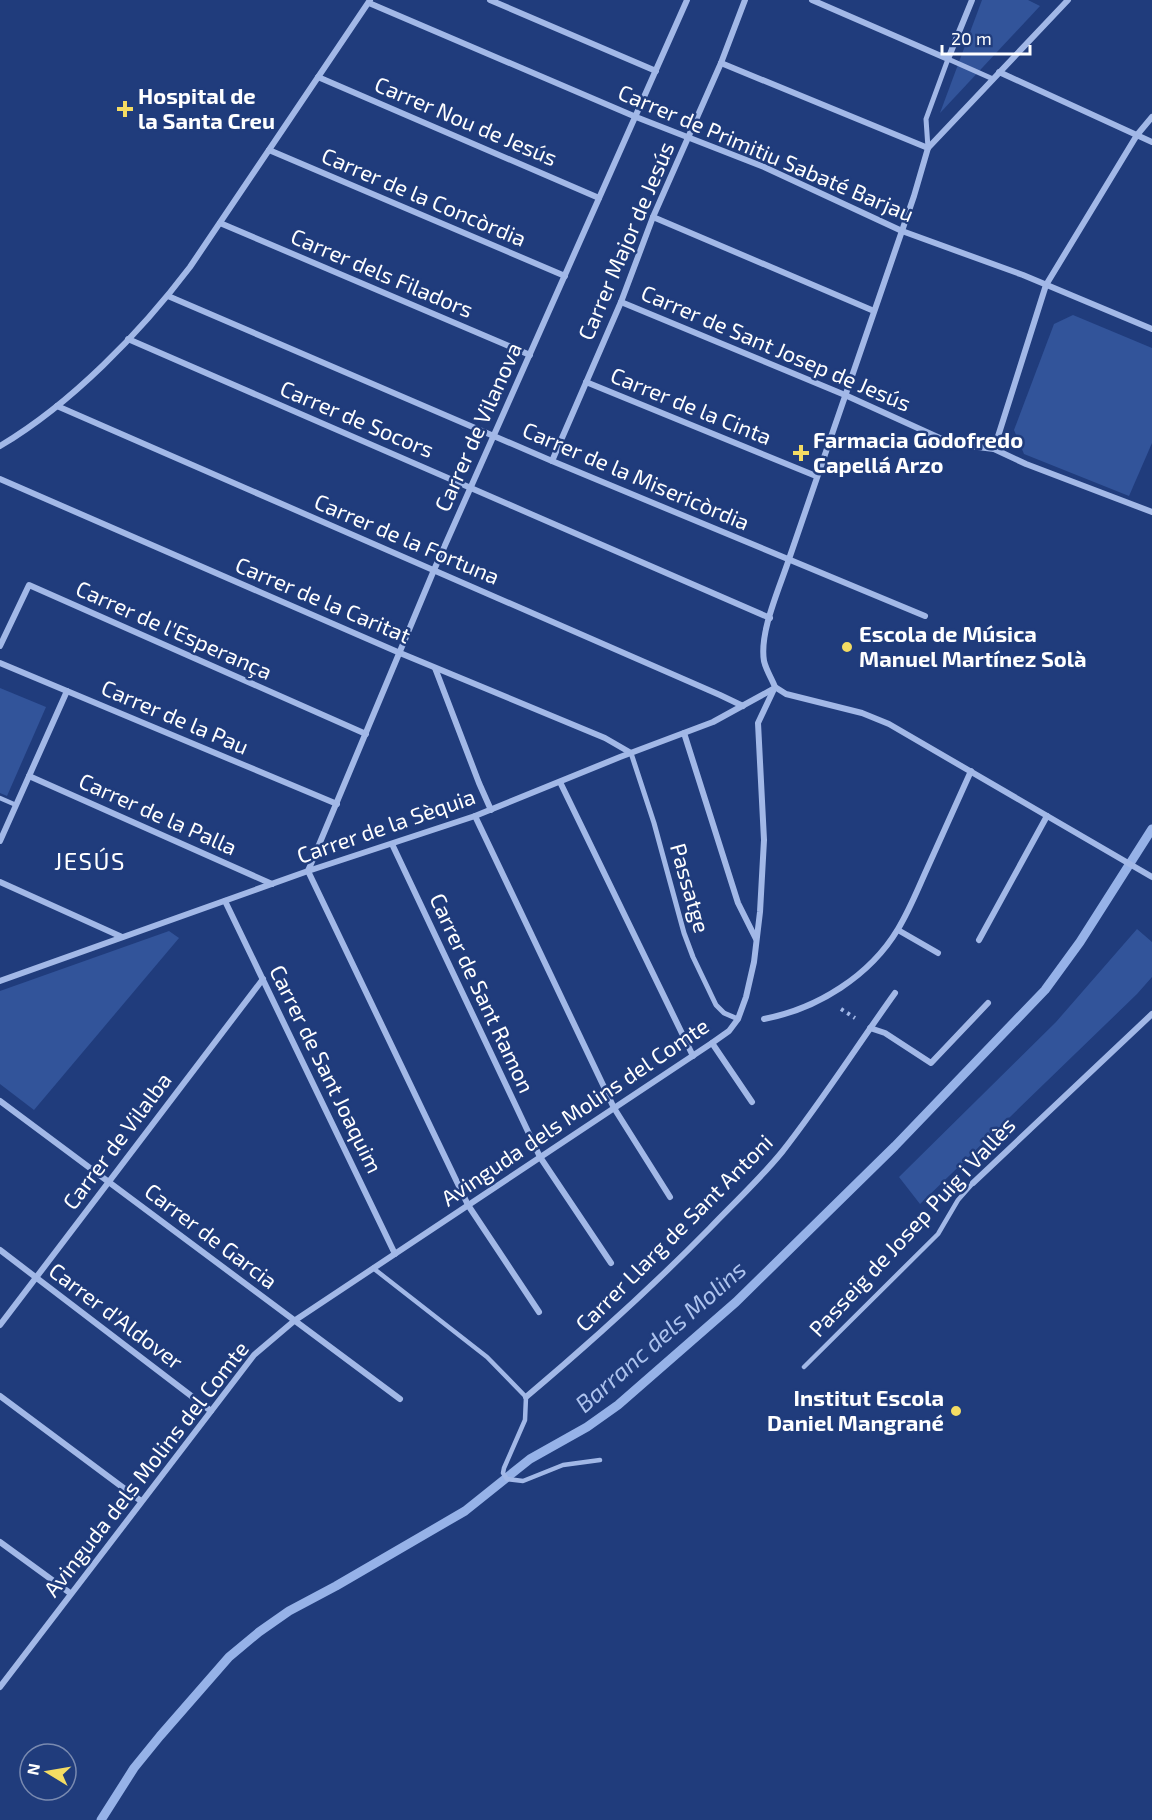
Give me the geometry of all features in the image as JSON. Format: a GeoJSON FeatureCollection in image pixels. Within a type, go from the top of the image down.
{"type":"FeatureCollection","features":[{"type":"Feature","properties":{"kind":"street"},"geometry":{"type":"LineString","coordinates":[[490,0],[656,71]]}},
{"type":"Feature","properties":{"kind":"street","name":"Carrer de Vilanova"},"geometry":{"type":"LineString","coordinates":[[308,871],[434,570],[687,0]]}},
{"type":"Feature","properties":{"kind":"street","name":"Carrer Major de Jesús"},"geometry":{"type":"LineString","coordinates":[[552,461],[621,302],[653,217],[721,63],[745,0]]}},
{"type":"Feature","properties":{"kind":"street"},"geometry":{"type":"LineString","coordinates":[[812,0],[993,79]]}},
{"type":"Feature","properties":{"kind":"street"},"geometry":{"type":"LineString","coordinates":[[972,0],[926,119],[928,148],[903,231],[816,476],[770,618],[763,651],[765,663],[775,687],[786,694],[862,713],[889,724],[1152,877]]}},
{"type":"Feature","properties":{"kind":"street"},"geometry":{"type":"LineString","coordinates":[[928,148],[1068,0]]}},
{"type":"Feature","properties":{"kind":"street"},"geometry":{"type":"LineString","coordinates":[[0,446],[57,406],[128,339],[168,296],[370,1]]}},
{"type":"Feature","properties":{"kind":"street","name":"Carrer de Primitiu Sabaté Barjau"},"geometry":{"type":"LineString","coordinates":[[370,1],[636,117],[764,167],[903,231],[1046,285],[1152,329]]}},
{"type":"Feature","properties":{"kind":"street"},"geometry":{"type":"LineString","coordinates":[[721,63],[928,148]]}},
{"type":"Feature","properties":{"kind":"street"},"geometry":{"type":"LineString","coordinates":[[999,72],[1152,142]]}},
{"type":"Feature","properties":{"kind":"street","name":"Carrer Nou de Jesús"},"geometry":{"type":"LineString","coordinates":[[318,77],[599,198]]}},
{"type":"Feature","properties":{"kind":"street"},"geometry":{"type":"LineString","coordinates":[[994,449],[1046,285],[1137,135],[1152,117]]}},
{"type":"Feature","properties":{"kind":"street","name":"Carrer de la Concòrdia"},"geometry":{"type":"LineString","coordinates":[[269,150],[565,276]]}},
{"type":"Feature","properties":{"kind":"street"},"geometry":{"type":"LineString","coordinates":[[653,217],[874,311]]}},
{"type":"Feature","properties":{"kind":"street","name":"Carrer dels Filadors"},"geometry":{"type":"LineString","coordinates":[[220,223],[530,355]]}},
{"type":"Feature","properties":{"kind":"street","name":"Carrer de la Misericòrdia"},"geometry":{"type":"LineString","coordinates":[[168,296],[552,461],[925,616]]}},
{"type":"Feature","properties":{"kind":"street","name":"Carrer de Sant Josep de Jesús"},"geometry":{"type":"LineString","coordinates":[[621,302],[845,395],[953,444],[994,449],[1026,464],[1152,512]]}},
{"type":"Feature","properties":{"kind":"street","name":"Carrer de Socors"},"geometry":{"type":"LineString","coordinates":[[128,339],[770,618]]}},
{"type":"Feature","properties":{"kind":"street","name":"Carrer de la Cinta"},"geometry":{"type":"LineString","coordinates":[[586,382],[816,476]]}},
{"type":"Feature","properties":{"kind":"street","name":"Carrer de la Fortuna"},"geometry":{"type":"LineString","coordinates":[[57,406],[743,706]]}},
{"type":"Feature","properties":{"kind":"street","name":"Carrer de la Caritat"},"geometry":{"type":"LineString","coordinates":[[0,479],[400,653],[604,738],[632,753]]}},
{"type":"Feature","properties":{"kind":"street","name":"Carrer de l'Esperança"},"geometry":{"type":"LineString","coordinates":[[0,646],[29,585],[366,734]]}},
{"type":"Feature","properties":{"kind":"street","name":"Carrer de la Pau"},"geometry":{"type":"LineString","coordinates":[[0,663],[337,804]]}},
{"type":"Feature","properties":{"kind":"street"},"geometry":{"type":"LineString","coordinates":[[435,668],[491,810]]}},
{"type":"Feature","properties":{"kind":"street","name":"Carrer de la Sèquia"},"geometry":{"type":"LineString","coordinates":[[0,981],[308,871],[491,810],[713,722],[775,687]]}},
{"type":"Feature","properties":{"kind":"street","name":"Avinguda dels Molins del Comte"},"geometry":{"type":"LineString","coordinates":[[0,1687],[254,1355],[294,1321],[729,1031],[738,1019],[748,989],[757,941],[764,840],[758,723],[775,687]]}},
{"type":"Feature","properties":{"kind":"street"},"geometry":{"type":"LineString","coordinates":[[0,841],[67,692]]}},
{"type":"Feature","properties":{"kind":"street"},"geometry":{"type":"LineString","coordinates":[[684,733],[738,903],[757,941]]}},
{"type":"Feature","properties":{"kind":"street","name":"Passatge"},"geometry":{"type":"LineString","coordinates":[[632,753],[693,957],[716,1005],[724,1013],[738,1019]]}},
{"type":"Feature","properties":{"kind":"street"},"geometry":{"type":"LineString","coordinates":[[764,1019],[798,1010],[826,998],[841,988],[872,960],[898,930],[971,771]]}},
{"type":"Feature","properties":{"kind":"street","name":"Carrer de la Palla"},"geometry":{"type":"LineString","coordinates":[[29,776],[272,884]]}},
{"type":"Feature","properties":{"kind":"street"},"geometry":{"type":"LineString","coordinates":[[560,782],[693,1056]]}},
{"type":"Feature","properties":{"kind":"street"},"geometry":{"type":"LineString","coordinates":[[475,816],[614,1108],[670,1197]]}},
{"type":"Feature","properties":{"kind":"street"},"geometry":{"type":"LineString","coordinates":[[979,940],[1047,816]]}},
{"type":"Feature","properties":{"kind":"street","name":"Carrer de Sant Ramon"},"geometry":{"type":"LineString","coordinates":[[392,844],[540,1157],[611,1263]]}},
{"type":"Feature","properties":{"kind":"street"},"geometry":{"type":"LineString","coordinates":[[308,871],[468,1205],[539,1312]]}},
{"type":"Feature","properties":{"kind":"street"},"geometry":{"type":"LineString","coordinates":[[0,882],[123,937]]}},
{"type":"Feature","properties":{"kind":"street","name":"Carrer de Sant Joaquim"},"geometry":{"type":"LineString","coordinates":[[225,901],[395,1254]]}},
{"type":"Feature","properties":{"kind":"street"},"geometry":{"type":"LineString","coordinates":[[898,930],[938,953]]}},
{"type":"Feature","properties":{"kind":"street","name":"Carrer de Vilalba"},"geometry":{"type":"LineString","coordinates":[[0,1325],[263,979]]}},
{"type":"Feature","properties":{"kind":"street","name":"Carrer Llarg de Sant Antoni"},"geometry":{"type":"LineString","coordinates":[[526,1397],[587,1346],[644,1293],[781,1154],[895,993]]}},
{"type":"Feature","properties":{"kind":"street"},"geometry":{"type":"LineString","coordinates":[[870,1028],[885,1033],[931,1063],[988,1003]]}},
{"type":"Feature","properties":{"kind":"street","name":"Passeig de Josep Puig i Vallès"},"geometry":{"type":"LineString","coordinates":[[973,1183],[1152,1014]]}},
{"type":"Feature","properties":{"kind":"street"},"geometry":{"type":"LineString","coordinates":[[712,1043],[752,1102]]}},
{"type":"Feature","properties":{"kind":"street","name":"Carrer de Garcia"},"geometry":{"type":"LineString","coordinates":[[0,1101],[400,1399]]}},
{"type":"Feature","properties":{"kind":"street","name":"Carrer d'Aldover"},"geometry":{"type":"LineString","coordinates":[[0,1250],[211,1411]]}},
{"type":"Feature","properties":{"kind":"street"},"geometry":{"type":"LineString","coordinates":[[0,1396],[141,1502]]}},
{"type":"Feature","properties":{"kind":"street"},"geometry":{"type":"LineString","coordinates":[[0,1542],[70,1593]]}},
{"type":"Feature","properties":{"kind":"lane"},"geometry":{"type":"LineString","coordinates":[[0,798],[16,805]]}},
{"type":"Feature","properties":{"kind":"lane","name":"Passeig de Josep Puig i Vallès"},"geometry":{"type":"LineString","coordinates":[[804,1367],[938,1234],[958,1200],[973,1183]]}},
{"type":"Feature","properties":{"kind":"lane"},"geometry":{"type":"LineString","coordinates":[[373,1268],[487,1357],[526,1397],[525,1420],[504,1468],[503,1473],[507,1479],[523,1481],[563,1465],[600,1460]]}},
{"type":"Feature","properties":{"kind":"path"},"geometry":{"type":"LineString","coordinates":[[826,998],[870,1028]]}},
{"type":"Feature","properties":{"kind":"shaded area"},"geometry":{"type":"Polygon","coordinates":[[[982,0],[1028,0],[1040,6],[940,113],[982,0]]]}},
{"type":"Feature","properties":{"kind":"shaded area"},"geometry":{"type":"Polygon","coordinates":[[[1073,315],[1152,348],[1152,443],[1129,496],[1024,454],[1014,430],[1054,324],[1073,315]]]}},
{"type":"Feature","properties":{"kind":"shaded area"},"geometry":{"type":"Polygon","coordinates":[[[0,688],[46,707],[7,796],[0,793],[0,688]]]}},
{"type":"Feature","properties":{"kind":"shaded area"},"geometry":{"type":"Polygon","coordinates":[[[1137,929],[1152,942],[1152,977],[920,1204],[899,1177],[1056,1022],[1137,929]]]}},
{"type":"Feature","properties":{"kind":"shaded area"},"geometry":{"type":"Polygon","coordinates":[[[169,931],[179,938],[34,1110],[0,1084],[0,991],[169,931]]]}},
{"type":"Feature","properties":{"kind":"waterway","name":"Barranc dels Molins"},"geometry":{"type":"LineString","coordinates":[[101,1820],[134,1768],[160,1736],[229,1657],[259,1632],[289,1611],[465,1511],[530,1459],[587,1427],[618,1405],[736,1302],[895,1146],[1045,990],[1080,942],[1152,829]]}},
{"type":"Feature","properties":{"kind":"place","name":"Hospital de la Santa Creu"},"geometry":{"type":"Point","coordinates":[125,109]}},
{"type":"Feature","properties":{"kind":"place","name":"Farmacia Godofredo Capellá Arzo"},"geometry":{"type":"Point","coordinates":[801,453]}},
{"type":"Feature","properties":{"kind":"place","name":"Escola de Música Manuel Martínez Solà"},"geometry":{"type":"Point","coordinates":[847,647]}},
{"type":"Feature","properties":{"kind":"place","name":"Institut Escola Daniel Mangrané"},"geometry":{"type":"Point","coordinates":[956,1411]}},
{"type":"Feature","properties":{"kind":"district","name":"JESÚS"},"geometry":{"type":"Point","coordinates":[90,862]}}]}
